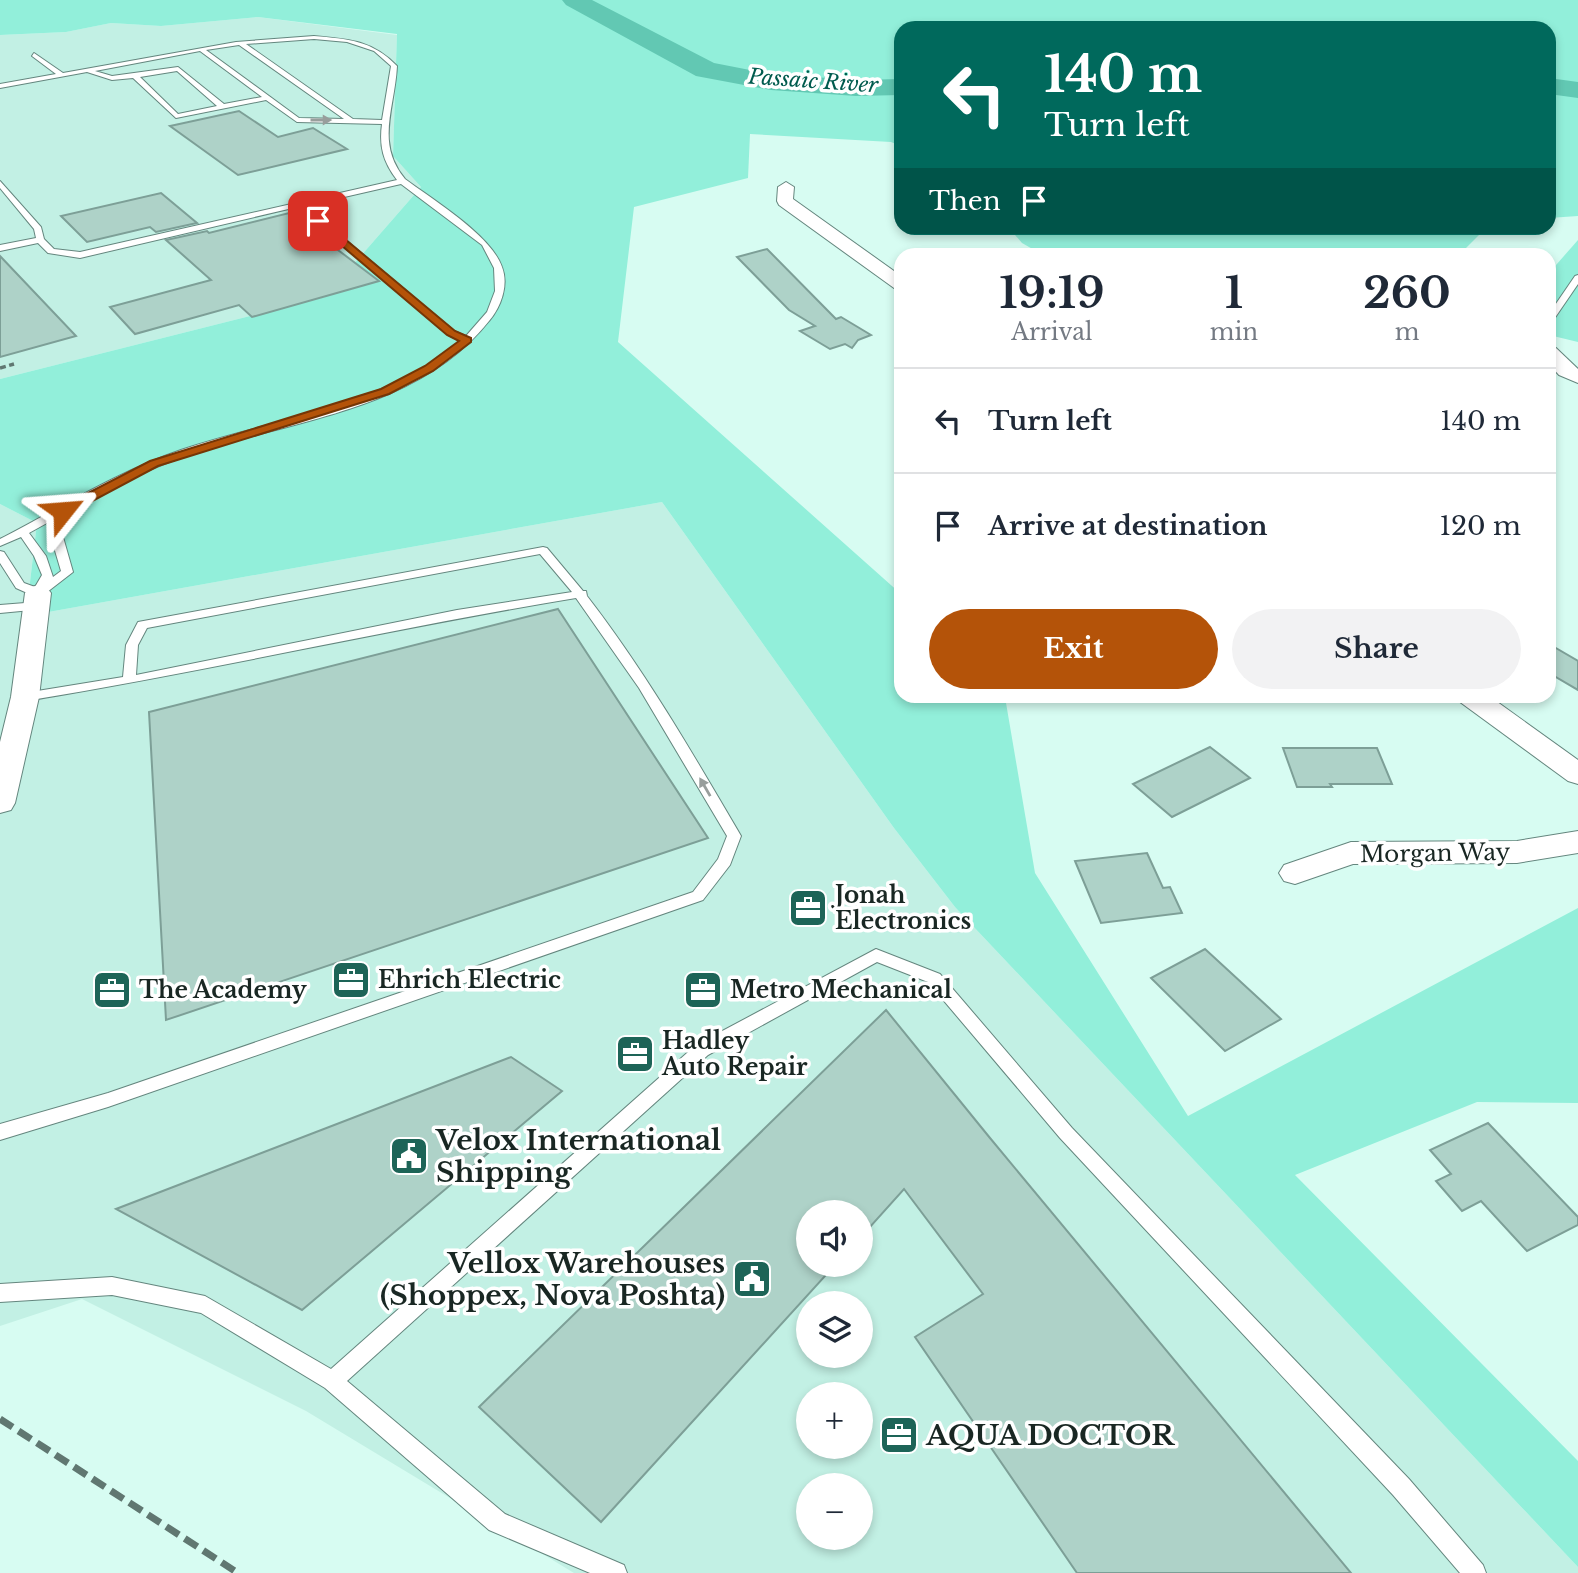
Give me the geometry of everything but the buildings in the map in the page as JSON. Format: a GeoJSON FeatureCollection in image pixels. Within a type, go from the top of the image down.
{"type":"FeatureCollection","features":[{"type":"Feature","properties":{"kind":"street"},"geometry":{"type":"LineString","coordinates":[[786,187],[785,201],[894,279]]}},
{"type":"Feature","properties":{"kind":"street"},"geometry":{"type":"LineString","coordinates":[[1556,360],[1566,371],[1578,377]]}},
{"type":"Feature","properties":{"kind":"street"},"geometry":{"type":"LineString","coordinates":[[0,803],[25,697],[38,599]]}},
{"type":"Feature","properties":{"kind":"street"},"geometry":{"type":"LineString","coordinates":[[1480,703],[1578,774]]}},
{"type":"Feature","properties":{"kind":"street","name":"Morgan Way"},"geometry":{"type":"LineString","coordinates":[[1295,873],[1351,853],[1517,852],[1578,842]]}},
{"type":"Feature","properties":{"kind":"lane"},"geometry":{"type":"LineString","coordinates":[[0,86],[240,43],[306,38],[370,46],[394,66],[382,135],[388,162],[402,181],[485,244],[498,265],[501,290],[482,327],[429,368],[385,391],[154,464],[0,543]]}},
{"type":"Feature","properties":{"kind":"lane"},"geometry":{"type":"LineString","coordinates":[[240,43],[352,120]]}},
{"type":"Feature","properties":{"kind":"lane"},"geometry":{"type":"LineString","coordinates":[[202,50],[297,120],[383,122]]}},
{"type":"Feature","properties":{"kind":"lane"},"geometry":{"type":"LineString","coordinates":[[34,55],[62,75]]}},
{"type":"Feature","properties":{"kind":"lane"},"geometry":{"type":"LineString","coordinates":[[165,56],[223,107]]}},
{"type":"Feature","properties":{"kind":"lane"},"geometry":{"type":"LineString","coordinates":[[87,70],[112,78],[178,69]]}},
{"type":"Feature","properties":{"kind":"lane"},"geometry":{"type":"LineString","coordinates":[[135,76],[176,116],[268,98]]}},
{"type":"Feature","properties":{"kind":"lane"},"geometry":{"type":"LineString","coordinates":[[0,183],[38,229],[40,240],[51,251],[65,254],[94,253],[402,181]]}},
{"type":"Feature","properties":{"kind":"lane"},"geometry":{"type":"LineString","coordinates":[[299,205],[451,333],[467,340]]}},
{"type":"Feature","properties":{"kind":"lane"},"geometry":{"type":"LineString","coordinates":[[0,248],[40,240]]}},
{"type":"Feature","properties":{"kind":"lane"},"geometry":{"type":"LineString","coordinates":[[1556,310],[1578,278]]}},
{"type":"Feature","properties":{"kind":"lane"},"geometry":{"type":"LineString","coordinates":[[0,609],[38,599],[67,572],[57,537],[63,511]]}},
{"type":"Feature","properties":{"kind":"lane"},"geometry":{"type":"LineString","coordinates":[[23,532],[40,556],[48,575],[38,599]]}},
{"type":"Feature","properties":{"kind":"lane"},"geometry":{"type":"LineString","coordinates":[[0,1132],[108,1100],[698,896],[725,861],[734,836],[657,704],[582,594],[544,550],[142,625],[132,645],[129,680]]}},
{"type":"Feature","properties":{"kind":"lane"},"geometry":{"type":"LineString","coordinates":[[0,554],[20,585],[38,599]]}},
{"type":"Feature","properties":{"kind":"lane"},"geometry":{"type":"LineString","coordinates":[[25,697],[129,680],[457,614],[582,594]]}},
{"type":"Feature","properties":{"kind":"lane"},"geometry":{"type":"LineString","coordinates":[[332,1381],[702,1050],[876,955],[934,978],[1066,1133],[1401,1488],[1475,1573]]}},
{"type":"Feature","properties":{"kind":"lane"},"geometry":{"type":"LineString","coordinates":[[0,1293],[112,1286],[205,1305],[332,1381],[497,1522],[616,1573]]}},
{"type":"Feature","properties":{"kind":"shaded area"},"geometry":{"type":"Polygon","coordinates":[[[258,17],[397,35],[393,156],[421,187],[325,297],[0,379],[0,35],[66,32],[111,23],[161,26],[258,17]]]}},
{"type":"Feature","properties":{"kind":"shaded area"},"geometry":{"type":"Polygon","coordinates":[[[662,502],[894,828],[955,907],[1578,1567],[1578,1573],[574,1573],[306,1411],[82,1299],[0,1326],[0,504],[37,523],[26,616],[662,502]]]}},
{"type":"Feature","properties":{"kind":"green space"},"geometry":{"type":"Polygon","coordinates":[[[0,0],[1578,0],[1578,216],[1556,218],[1556,21],[894,21],[894,143],[750,134],[748,178],[634,207],[618,342],[894,588],[894,703],[1006,703],[1035,873],[1188,1116],[1578,908],[1578,1103],[1477,1102],[1295,1175],[1578,1461],[1578,1567],[955,907],[894,828],[662,502],[26,616],[37,523],[0,504],[0,379],[325,297],[421,187],[393,156],[397,34],[258,17],[161,26],[111,23],[66,32],[0,35],[0,0]]]}},
{"type":"Feature","properties":{"kind":"green space"},"geometry":{"type":"Polygon","coordinates":[[[1015,235],[1479,235],[1466,248],[1031,248],[1015,235]]]}},
{"type":"Feature","properties":{"kind":"green space"},"geometry":{"type":"Polygon","coordinates":[[[1578,240],[1578,342],[1556,337],[1556,265],[1578,240]]]}},
{"type":"Feature","properties":{"kind":"waterway","name":"Passaic River"},"geometry":{"type":"LineString","coordinates":[[574,0],[706,70],[771,82],[856,88],[894,87]]}},
{"type":"Feature","properties":{"kind":"waterway","name":"Passaic River"},"geometry":{"type":"LineString","coordinates":[[1556,87],[1578,90]]}},
{"type":"Feature","properties":{"kind":"railway"},"geometry":{"type":"LineString","coordinates":[[0,368],[14,364]]}},
{"type":"Feature","properties":{"kind":"railway"},"geometry":{"type":"LineString","coordinates":[[0,1419],[238,1573]]}},
{"type":"Feature","properties":{"kind":"place","name":"Jonah Electronics"},"geometry":{"type":"Point","coordinates":[808,908]}},
{"type":"Feature","properties":{"kind":"place","name":"Ehrich Electric"},"geometry":{"type":"Point","coordinates":[351,980]}},
{"type":"Feature","properties":{"kind":"place","name":"The Academy"},"geometry":{"type":"Point","coordinates":[112,990]}},
{"type":"Feature","properties":{"kind":"place","name":"Metro Mechanical"},"geometry":{"type":"Point","coordinates":[703,990]}},
{"type":"Feature","properties":{"kind":"place","name":"Hadley Auto Repair"},"geometry":{"type":"Point","coordinates":[635,1054]}},
{"type":"Feature","properties":{"kind":"place","name":"Velox International Shipping"},"geometry":{"type":"Point","coordinates":[409,1156]}},
{"type":"Feature","properties":{"kind":"place","name":"Vellox Warehouses (Shoppex, Nova Poshta)"},"geometry":{"type":"Point","coordinates":[752,1279]}},
{"type":"Feature","properties":{"kind":"place","name":"AQUA DOCTOR"},"geometry":{"type":"Point","coordinates":[899,1435]}},
{"type":"Feature","properties":{"kind":"route"},"geometry":{"type":"LineString","coordinates":[[63,511],[154,464],[385,391],[429,368],[467,340],[451,333],[318,221]]}}]}
